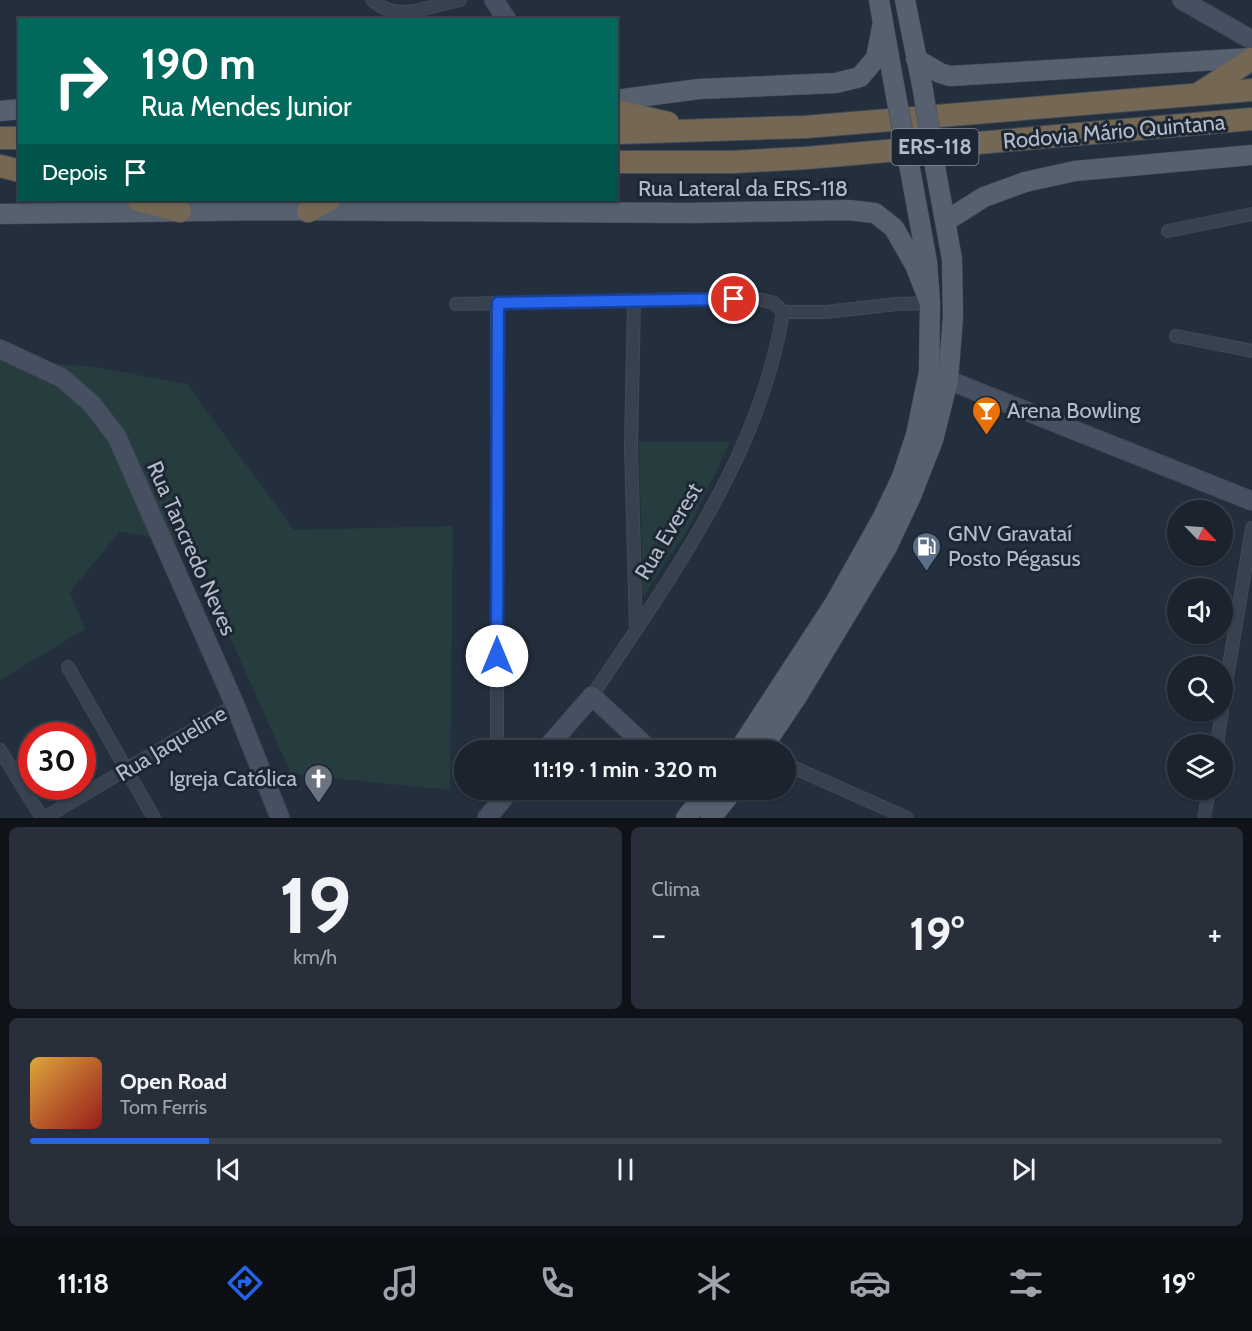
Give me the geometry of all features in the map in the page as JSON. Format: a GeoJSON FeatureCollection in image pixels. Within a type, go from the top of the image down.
{"type":"FeatureCollection","features":[{"type":"Feature","properties":{"kind":"highway"},"geometry":{"type":"LineString","coordinates":[[1197,95],[1252,58]]}},
{"type":"Feature","properties":{"kind":"highway","name":"Rodovia Mário Quintana"},"geometry":{"type":"LineString","coordinates":[[618,133],[806,127],[1252,90]]}},
{"type":"Feature","properties":{"kind":"highway"},"geometry":{"type":"LineString","coordinates":[[618,111],[701,130]]}},
{"type":"Feature","properties":{"kind":"highway","name":"Rodovia Mário Quintana"},"geometry":{"type":"LineString","coordinates":[[618,162],[732,162],[806,158],[1252,119]]}},
{"type":"Feature","properties":{"kind":"highway"},"geometry":{"type":"LineString","coordinates":[[0,138],[18,138]]}},
{"type":"Feature","properties":{"kind":"highway"},"geometry":{"type":"LineString","coordinates":[[0,165],[18,164]]}},
{"type":"Feature","properties":{"kind":"highway"},"geometry":{"type":"LineString","coordinates":[[0,165],[18,170]]}},
{"type":"Feature","properties":{"kind":"highway"},"geometry":{"type":"LineString","coordinates":[[142,201],[180,212]]}},
{"type":"Feature","properties":{"kind":"highway"},"geometry":{"type":"LineString","coordinates":[[308,211],[327,201]]}},
{"type":"Feature","properties":{"kind":"main road"},"geometry":{"type":"LineString","coordinates":[[746,740],[835,603],[882,519],[902,477],[916,435],[929,372],[930,303],[927,262],[879,0]]}},
{"type":"Feature","properties":{"kind":"main road"},"geometry":{"type":"LineString","coordinates":[[768,740],[796,698],[887,547],[911,496],[933,440],[948,380],[953,317],[952,259],[905,0]]}},
{"type":"Feature","properties":{"kind":"main road"},"geometry":{"type":"LineString","coordinates":[[618,100],[699,89],[836,83],[860,77],[876,58],[883,22]]}},
{"type":"Feature","properties":{"kind":"main road"},"geometry":{"type":"LineString","coordinates":[[916,59],[940,74],[950,76],[1252,58]]}},
{"type":"Feature","properties":{"kind":"main road"},"geometry":{"type":"LineString","coordinates":[[0,111],[18,109]]}},
{"type":"Feature","properties":{"kind":"main road"},"geometry":{"type":"LineString","coordinates":[[946,221],[984,197],[1025,182],[1075,171],[1252,155]]}},
{"type":"Feature","properties":{"kind":"main road","name":"Rua Lateral da ERS-118"},"geometry":{"type":"LineString","coordinates":[[0,214],[308,211],[702,213],[848,210],[875,213],[894,228],[907,247],[930,303]]}},
{"type":"Feature","properties":{"kind":"main road"},"geometry":{"type":"LineString","coordinates":[[686,818],[696,800]]}},
{"type":"Feature","properties":{"kind":"main road"},"geometry":{"type":"LineString","coordinates":[[711,818],[725,800]]}},
{"type":"Feature","properties":{"kind":"street"},"geometry":{"type":"LineString","coordinates":[[372,0],[397,13],[411,13],[442,2],[460,0]]}},
{"type":"Feature","properties":{"kind":"street"},"geometry":{"type":"LineString","coordinates":[[494,0],[506,18]]}},
{"type":"Feature","properties":{"kind":"street"},"geometry":{"type":"LineString","coordinates":[[1182,0],[1252,40]]}},
{"type":"Feature","properties":{"kind":"street"},"geometry":{"type":"LineString","coordinates":[[1230,29],[1252,58]]}},
{"type":"Feature","properties":{"kind":"street"},"geometry":{"type":"LineString","coordinates":[[1168,231],[1252,214]]}},
{"type":"Feature","properties":{"kind":"street"},"geometry":{"type":"LineString","coordinates":[[456,304],[754,298],[774,303],[783,312],[826,312],[896,304],[930,303]]}},
{"type":"Feature","properties":{"kind":"street"},"geometry":{"type":"LineString","coordinates":[[634,301],[631,446],[636,629]]}},
{"type":"Feature","properties":{"kind":"street"},"geometry":{"type":"LineString","coordinates":[[497,740],[498,303]]}},
{"type":"Feature","properties":{"kind":"street","name":"Rua Everest"},"geometry":{"type":"LineString","coordinates":[[554,740],[592,696],[691,544],[726,481],[754,418],[771,372],[783,312]]}},
{"type":"Feature","properties":{"kind":"street"},"geometry":{"type":"LineString","coordinates":[[1176,336],[1252,351]]}},
{"type":"Feature","properties":{"kind":"street","name":"Rua Tancredo Neves"},"geometry":{"type":"LineString","coordinates":[[0,349],[62,378],[92,404],[117,437],[235,705],[280,818]]}},
{"type":"Feature","properties":{"kind":"street"},"geometry":{"type":"LineString","coordinates":[[948,380],[1252,501]]}},
{"type":"Feature","properties":{"kind":"street"},"geometry":{"type":"LineString","coordinates":[[1231,656],[1252,528]]}},
{"type":"Feature","properties":{"kind":"street"},"geometry":{"type":"LineString","coordinates":[[68,667],[154,818]]}},
{"type":"Feature","properties":{"kind":"street"},"geometry":{"type":"LineString","coordinates":[[592,696],[639,740]]}},
{"type":"Feature","properties":{"kind":"street","name":"Rua Jaqueline"},"geometry":{"type":"LineString","coordinates":[[43,818],[235,705]]}},
{"type":"Feature","properties":{"kind":"street"},"geometry":{"type":"LineString","coordinates":[[0,750],[43,818]]}},
{"type":"Feature","properties":{"kind":"street"},"geometry":{"type":"LineString","coordinates":[[796,768],[907,818]]}},
{"type":"Feature","properties":{"kind":"street"},"geometry":{"type":"LineString","coordinates":[[1204,818],[1207,800]]}},
{"type":"Feature","properties":{"kind":"green space"},"geometry":{"type":"Polygon","coordinates":[[[0,359],[94,367],[187,384],[294,530],[453,526],[450,790],[291,774],[189,545],[120,531],[70,592],[85,629],[0,680],[0,359]]]}},
{"type":"Feature","properties":{"kind":"green space"},"geometry":{"type":"Polygon","coordinates":[[[639,442],[730,442],[690,526],[643,597],[639,442]]]}},
{"type":"Feature","properties":{"kind":"place","name":"Arena Bowling"},"geometry":{"type":"Point","coordinates":[986,436]}},
{"type":"Feature","properties":{"kind":"place","name":"GNV Gravataí Posto Pégasus"},"geometry":{"type":"Point","coordinates":[927,572]}},
{"type":"Feature","properties":{"kind":"place","name":"Igreja Católica"},"geometry":{"type":"Point","coordinates":[318,804]}},
{"type":"Feature","properties":{"kind":"route"},"geometry":{"type":"LineString","coordinates":[[497,656],[498,303],[734,299]]}}]}
